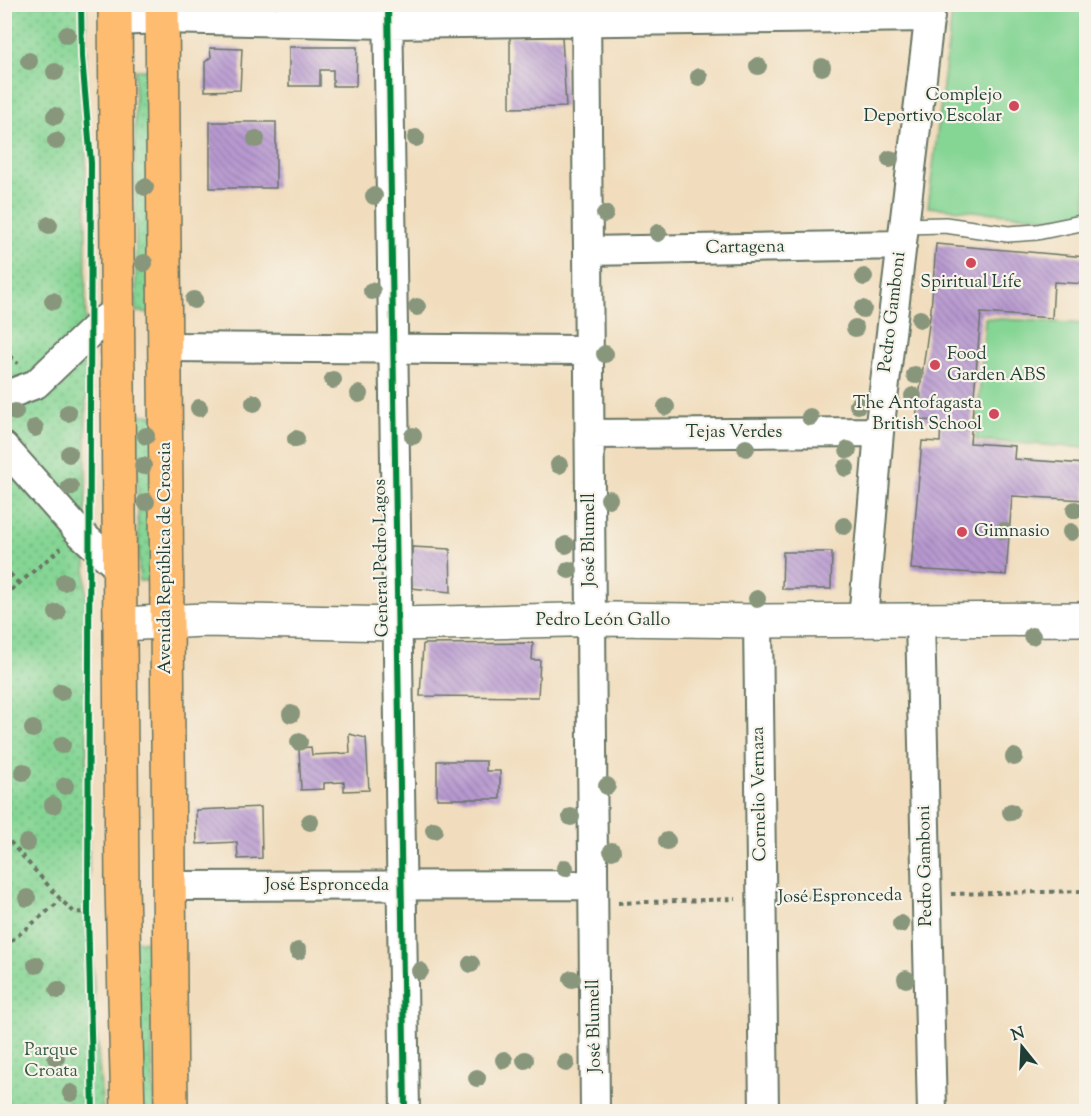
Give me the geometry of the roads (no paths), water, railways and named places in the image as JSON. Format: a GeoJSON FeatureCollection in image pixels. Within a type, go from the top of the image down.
{"type":"FeatureCollection","features":[{"type":"Feature","properties":{"kind":"highway","name":"Avenida República de Croacia"},"geometry":{"type":"LineString","coordinates":[[162,12],[171,1112]]}},
{"type":"Feature","properties":{"kind":"highway"},"geometry":{"type":"LineString","coordinates":[[115,13],[123,914],[128,1112]]}},
{"type":"Feature","properties":{"kind":"street"},"geometry":{"type":"LineString","coordinates":[[115,13],[931,11]]}},
{"type":"Feature","properties":{"kind":"street","name":"Pedro Gamboni"},"geometry":{"type":"LineString","coordinates":[[863,620],[879,432],[931,11]]}},
{"type":"Feature","properties":{"kind":"street","name":"José Blumell"},"geometry":{"type":"LineString","coordinates":[[586,13],[596,1112]]}},
{"type":"Feature","properties":{"kind":"street","name":"General Pedro Lagos"},"geometry":{"type":"LineString","coordinates":[[388,14],[405,1112]]}},
{"type":"Feature","properties":{"kind":"street","name":"Cartagena"},"geometry":{"type":"LineString","coordinates":[[588,251],[903,235]]}},
{"type":"Feature","properties":{"kind":"street"},"geometry":{"type":"LineString","coordinates":[[4,396],[36,384],[101,322],[117,310]]}},
{"type":"Feature","properties":{"kind":"street"},"geometry":{"type":"LineString","coordinates":[[164,347],[589,351]]}},
{"type":"Feature","properties":{"kind":"street","name":"Tejas Verdes"},"geometry":{"type":"LineString","coordinates":[[589,434],[879,432]]}},
{"type":"Feature","properties":{"kind":"street"},"geometry":{"type":"LineString","coordinates":[[4,447],[79,532],[119,568]]}},
{"type":"Feature","properties":{"kind":"street","name":"Pedro León Gallo"},"geometry":{"type":"LineString","coordinates":[[120,624],[204,620],[398,624],[590,620],[1086,619]]}},
{"type":"Feature","properties":{"kind":"street","name":"Cornelio Vernaza"},"geometry":{"type":"LineString","coordinates":[[758,621],[764,1112]]}},
{"type":"Feature","properties":{"kind":"street","name":"Pedro Gamboni"},"geometry":{"type":"LineString","coordinates":[[920,621],[932,1112]]}},
{"type":"Feature","properties":{"kind":"street","name":"José Espronceda"},"geometry":{"type":"LineString","coordinates":[[168,886],[402,886],[593,894]]}},
{"type":"Feature","properties":{"kind":"lane"},"geometry":{"type":"LineString","coordinates":[[903,235],[945,225],[1008,234],[1037,232],[1086,222]]}},
{"type":"Feature","properties":{"kind":"place","name":"Complejo Deportivo Escolar"},"geometry":{"type":"Point","coordinates":[1014,106]}},
{"type":"Feature","properties":{"kind":"place","name":"Spiritual Life"},"geometry":{"type":"Point","coordinates":[971,263]}},
{"type":"Feature","properties":{"kind":"place","name":"Food Garden ABS"},"geometry":{"type":"Point","coordinates":[935,365]}},
{"type":"Feature","properties":{"kind":"place","name":"The Antofagasta British School"},"geometry":{"type":"Point","coordinates":[994,414]}},
{"type":"Feature","properties":{"kind":"place","name":"Gimnasio"},"geometry":{"type":"Point","coordinates":[962,532]}},
{"type":"Feature","properties":{"kind":"park label","name":"Parque Croata"},"geometry":{"type":"Point","coordinates":[51,1061]}}]}
